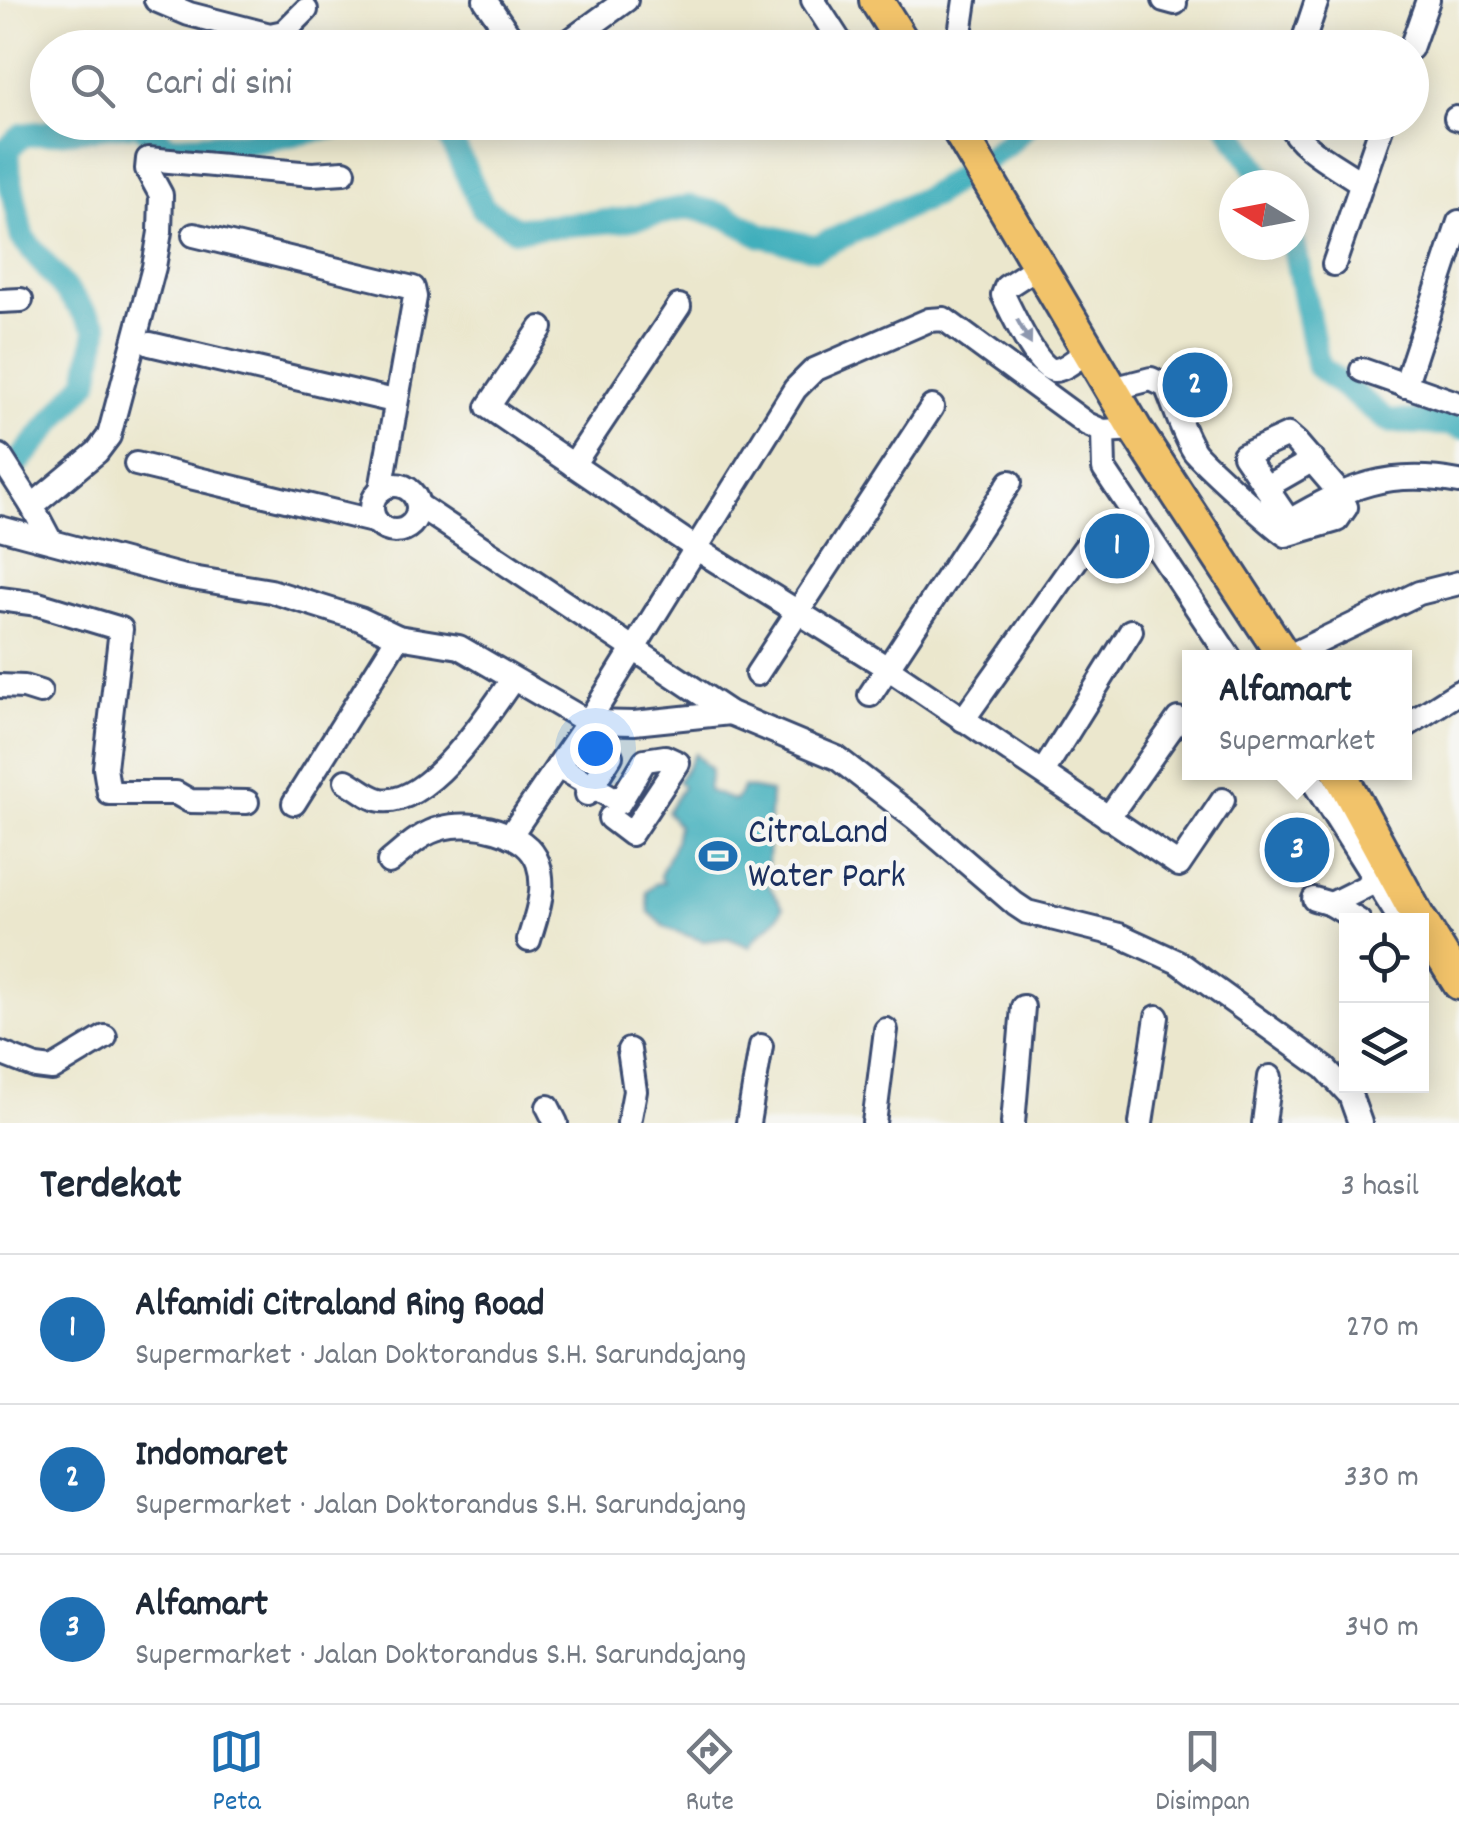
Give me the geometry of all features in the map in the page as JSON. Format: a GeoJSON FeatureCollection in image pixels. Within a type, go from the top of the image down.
{"type":"FeatureCollection","features":[{"type":"Feature","properties":{"kind":"highway"},"geometry":{"type":"LineString","coordinates":[[876,0],[895,30]]}},
{"type":"Feature","properties":{"kind":"highway"},"geometry":{"type":"LineString","coordinates":[[965,140],[1112,388],[1119,430],[1157,461],[1280,650]]}},
{"type":"Feature","properties":{"kind":"highway"},"geometry":{"type":"LineString","coordinates":[[1321,780],[1415,913]]}},
{"type":"Feature","properties":{"kind":"highway"},"geometry":{"type":"LineString","coordinates":[[1429,935],[1459,983]]}},
{"type":"Feature","properties":{"kind":"street"},"geometry":{"type":"LineString","coordinates":[[156,0],[190,14],[251,30]]}},
{"type":"Feature","properties":{"kind":"street"},"geometry":{"type":"LineString","coordinates":[[485,0],[506,30]]}},
{"type":"Feature","properties":{"kind":"street"},"geometry":{"type":"LineString","coordinates":[[585,30],[626,0]]}},
{"type":"Feature","properties":{"kind":"street"},"geometry":{"type":"LineString","coordinates":[[814,0],[833,30]]}},
{"type":"Feature","properties":{"kind":"street"},"geometry":{"type":"LineString","coordinates":[[960,30],[964,0]]}},
{"type":"Feature","properties":{"kind":"street"},"geometry":{"type":"LineString","coordinates":[[1307,30],[1317,0]]}},
{"type":"Feature","properties":{"kind":"street"},"geometry":{"type":"LineString","coordinates":[[1417,30],[1428,0]]}},
{"type":"Feature","properties":{"kind":"street"},"geometry":{"type":"LineString","coordinates":[[286,30],[306,10]]}},
{"type":"Feature","properties":{"kind":"street"},"geometry":{"type":"LineString","coordinates":[[1301,140],[1362,182]]}},
{"type":"Feature","properties":{"kind":"street"},"geometry":{"type":"LineString","coordinates":[[1334,264],[1377,140]]}},
{"type":"Feature","properties":{"kind":"street"},"geometry":{"type":"LineString","coordinates":[[27,498],[97,452],[109,436],[160,232],[161,196],[146,169],[148,159],[312,174],[344,172]]}},
{"type":"Feature","properties":{"kind":"street"},"geometry":{"type":"LineString","coordinates":[[1405,386],[1459,222]]}},
{"type":"Feature","properties":{"kind":"street"},"geometry":{"type":"LineString","coordinates":[[194,234],[412,287],[415,298],[380,490],[372,505],[377,522]]}},
{"type":"Feature","properties":{"kind":"street"},"geometry":{"type":"LineString","coordinates":[[1040,266],[1006,288],[1003,295],[1039,361],[1050,369],[1058,369],[1089,350]]}},
{"type":"Feature","properties":{"kind":"street"},"geometry":{"type":"LineString","coordinates":[[574,465],[679,306]]}},
{"type":"Feature","properties":{"kind":"street"},"geometry":{"type":"LineString","coordinates":[[510,836],[588,722],[804,378],[814,370],[929,320],[944,320],[1087,424],[1119,430],[1104,469],[1225,650]]}},
{"type":"Feature","properties":{"kind":"street"},"geometry":{"type":"LineString","coordinates":[[541,328],[488,408],[697,548],[800,610],[1179,864],[1223,800]]}},
{"type":"Feature","properties":{"kind":"street"},"geometry":{"type":"LineString","coordinates":[[150,344],[394,401]]}},
{"type":"Feature","properties":{"kind":"street"},"geometry":{"type":"LineString","coordinates":[[1362,370],[1459,404]]}},
{"type":"Feature","properties":{"kind":"street"},"geometry":{"type":"LineString","coordinates":[[1112,388],[1157,380],[1166,386],[1198,457],[1230,482],[1282,534],[1294,536],[1340,518],[1346,507],[1338,492],[1313,460],[1288,435],[1244,455],[1289,522],[1338,492],[1389,478],[1428,476],[1459,482]]}},
{"type":"Feature","properties":{"kind":"street"},"geometry":{"type":"LineString","coordinates":[[757,674],[932,407]]}},
{"type":"Feature","properties":{"kind":"street"},"geometry":{"type":"LineString","coordinates":[[1157,461],[1184,429]]}},
{"type":"Feature","properties":{"kind":"street"},"geometry":{"type":"LineString","coordinates":[[0,456],[50,540]]}},
{"type":"Feature","properties":{"kind":"street"},"geometry":{"type":"LineString","coordinates":[[1266,487],[1313,460]]}},
{"type":"Feature","properties":{"kind":"street"},"geometry":{"type":"LineString","coordinates":[[136,464],[377,522],[389,530],[404,529],[415,519],[418,504]]}},
{"type":"Feature","properties":{"kind":"street"},"geometry":{"type":"LineString","coordinates":[[870,695],[1010,482]]}},
{"type":"Feature","properties":{"kind":"street"},"geometry":{"type":"LineString","coordinates":[[380,490],[404,486],[418,504],[730,713],[838,758],[1027,912],[1119,935],[1178,962],[1325,1068],[1350,1095],[1360,1123]]}},
{"type":"Feature","properties":{"kind":"street"},"geometry":{"type":"LineString","coordinates":[[0,528],[180,576],[271,591],[360,620],[398,638],[458,647],[588,722],[634,723],[730,713]]}},
{"type":"Feature","properties":{"kind":"street"},"geometry":{"type":"LineString","coordinates":[[964,720],[1084,548]]}},
{"type":"Feature","properties":{"kind":"street"},"geometry":{"type":"LineString","coordinates":[[1301,650],[1419,593],[1459,583]]}},
{"type":"Feature","properties":{"kind":"street"},"geometry":{"type":"LineString","coordinates":[[0,599],[38,604],[121,629],[105,768],[108,793],[176,793],[190,801],[247,802]]}},
{"type":"Feature","properties":{"kind":"street"},"geometry":{"type":"LineString","coordinates":[[1043,772],[1131,631]]}},
{"type":"Feature","properties":{"kind":"street"},"geometry":{"type":"LineString","coordinates":[[294,803],[398,638]]}},
{"type":"Feature","properties":{"kind":"street"},"geometry":{"type":"LineString","coordinates":[[346,781],[381,800],[391,800],[421,786],[448,766],[512,680]]}},
{"type":"Feature","properties":{"kind":"street"},"geometry":{"type":"LineString","coordinates":[[0,686],[40,692]]}},
{"type":"Feature","properties":{"kind":"street"},"geometry":{"type":"LineString","coordinates":[[1412,722],[1459,692]]}},
{"type":"Feature","properties":{"kind":"street"},"geometry":{"type":"LineString","coordinates":[[1108,818],[1178,720]]}},
{"type":"Feature","properties":{"kind":"street"},"geometry":{"type":"LineString","coordinates":[[590,790],[610,756]]}},
{"type":"Feature","properties":{"kind":"street"},"geometry":{"type":"LineString","coordinates":[[556,769],[615,810]]}},
{"type":"Feature","properties":{"kind":"street"},"geometry":{"type":"LineString","coordinates":[[1320,780],[1397,913]]}},
{"type":"Feature","properties":{"kind":"street"},"geometry":{"type":"LineString","coordinates":[[390,862],[423,835],[440,828],[471,827],[510,836],[538,860],[540,904],[529,940]]}},
{"type":"Feature","properties":{"kind":"street"},"geometry":{"type":"LineString","coordinates":[[1345,913],[1322,901],[1377,881]]}},
{"type":"Feature","properties":{"kind":"street"},"geometry":{"type":"LineString","coordinates":[[1013,1123],[1024,1007]]}},
{"type":"Feature","properties":{"kind":"street"},"geometry":{"type":"LineString","coordinates":[[1141,1123],[1157,1017]]}},
{"type":"Feature","properties":{"kind":"street"},"geometry":{"type":"LineString","coordinates":[[874,1123],[886,1030]]}},
{"type":"Feature","properties":{"kind":"street"},"geometry":{"type":"LineString","coordinates":[[0,1053],[52,1069],[105,1037]]}},
{"type":"Feature","properties":{"kind":"street"},"geometry":{"type":"LineString","coordinates":[[748,1123],[761,1046]]}},
{"type":"Feature","properties":{"kind":"street"},"geometry":{"type":"LineString","coordinates":[[629,1050],[635,1091],[629,1123]]}},
{"type":"Feature","properties":{"kind":"street"},"geometry":{"type":"LineString","coordinates":[[1264,1123],[1270,1077]]}},
{"type":"Feature","properties":{"kind":"water","name":"CitraLand Water Park"},"geometry":{"type":"Polygon","coordinates":[[[695,754],[711,770],[708,791],[735,801],[743,787],[771,792],[767,883],[783,907],[750,947],[728,938],[703,941],[666,928],[649,912],[647,892],[664,882],[660,876],[675,842],[678,825],[667,812],[683,787],[678,781],[695,754]]]}},
{"type":"Feature","properties":{"kind":"waterway"},"geometry":{"type":"LineString","coordinates":[[0,470],[17,464],[88,380],[97,328],[22,237],[8,148],[23,135],[30,134]]}},
{"type":"Feature","properties":{"kind":"waterway"},"geometry":{"type":"LineString","coordinates":[[159,140],[168,147],[262,140]]}},
{"type":"Feature","properties":{"kind":"waterway"},"geometry":{"type":"LineString","coordinates":[[451,140],[483,208],[515,229],[623,220],[690,207],[726,216],[761,235],[816,248],[933,195],[1011,140]]}},
{"type":"Feature","properties":{"kind":"waterway"},"geometry":{"type":"LineString","coordinates":[[1238,140],[1257,170]]}},
{"type":"Feature","properties":{"kind":"waterway"},"geometry":{"type":"LineString","coordinates":[[1297,260],[1318,366],[1388,421],[1459,427]]}},
{"type":"Feature","properties":{"kind":"place","name":"Indomaret"},"geometry":{"type":"Point","coordinates":[1195,385]}},
{"type":"Feature","properties":{"kind":"place","name":"Alfamidi Citraland Ring Road"},"geometry":{"type":"Point","coordinates":[1117,546]}},
{"type":"Feature","properties":{"kind":"place","name":"Alfamart"},"geometry":{"type":"Point","coordinates":[1297,850]}},
{"type":"Feature","properties":{"kind":"place","name":"CitraLand Water Park"},"geometry":{"type":"Point","coordinates":[718,856]}}]}
